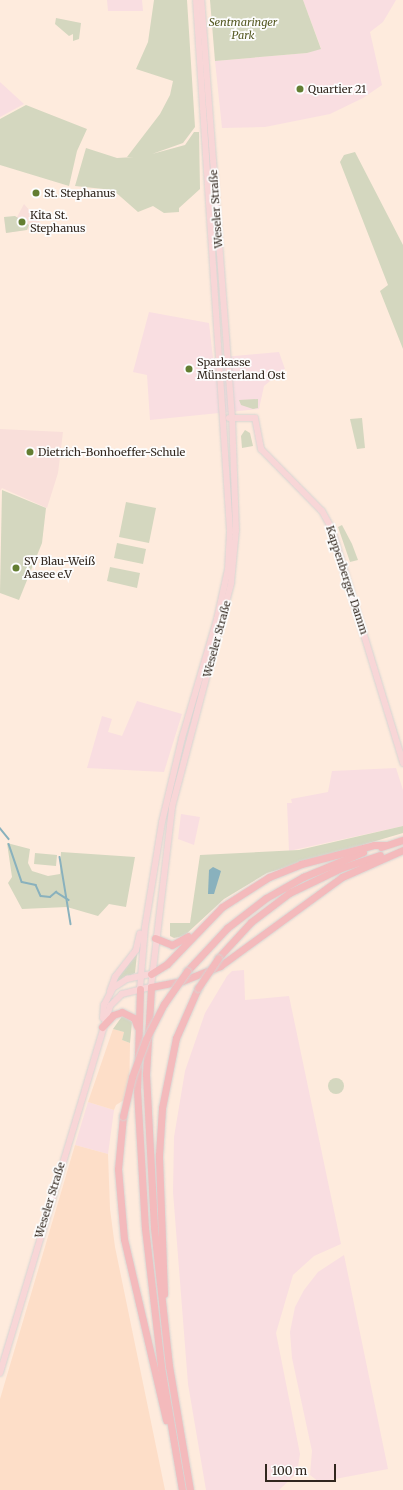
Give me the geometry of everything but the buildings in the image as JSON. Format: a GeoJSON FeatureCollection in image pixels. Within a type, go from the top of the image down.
{"type":"FeatureCollection","features":[{"type":"Feature","properties":{"kind":"highway"},"geometry":{"type":"LineString","coordinates":[[175,1450],[143,1332],[124,1239],[118,1169],[123,1116],[132,1077],[146,1039],[164,1004],[187,971],[227,928],[284,887],[332,864],[403,840]]}},
{"type":"Feature","properties":{"kind":"highway"},"geometry":{"type":"LineString","coordinates":[[151,974],[167,964],[203,926],[233,899],[280,871],[374,844],[386,845]]}},
{"type":"Feature","properties":{"kind":"highway"},"geometry":{"type":"LineString","coordinates":[[163,1306],[165,1281],[160,1189],[160,1128],[167,1073],[176,1038],[198,988],[218,958],[251,922],[289,893],[341,868],[403,849]]}},
{"type":"Feature","properties":{"kind":"highway"},"geometry":{"type":"LineString","coordinates":[[190,1490],[169,1366],[149,1152],[146,1074],[150,987],[189,979],[220,966],[342,877],[403,849]]}},
{"type":"Feature","properties":{"kind":"highway"},"geometry":{"type":"LineString","coordinates":[[155,938],[172,945],[203,926]]}},
{"type":"Feature","properties":{"kind":"highway"},"geometry":{"type":"LineString","coordinates":[[140,989],[137,1090],[145,1228],[158,1340],[182,1490]]}},
{"type":"Feature","properties":{"kind":"highway"},"geometry":{"type":"LineString","coordinates":[[102,1027],[113,1014],[122,1012],[134,1018],[138,1028]]}},
{"type":"Feature","properties":{"kind":"main road","name":"Weseler Straße"},"geometry":{"type":"LineString","coordinates":[[140,989],[145,927],[156,854],[178,752],[217,619],[228,569],[230,531],[224,418],[196,0]]}},
{"type":"Feature","properties":{"kind":"main road","name":"Weseler Straße"},"geometry":{"type":"LineString","coordinates":[[0,1372],[102,1027],[116,998],[150,987],[172,807],[231,583],[236,530],[232,418],[202,0]]}},
{"type":"Feature","properties":{"kind":"main road"},"geometry":{"type":"LineString","coordinates":[[224,418],[232,418]]}},
{"type":"Feature","properties":{"kind":"main road","name":"Kappenberger Damm"},"geometry":{"type":"LineString","coordinates":[[232,418],[255,418],[261,449],[322,510],[331,527],[403,763]]}},
{"type":"Feature","properties":{"kind":"main road"},"geometry":{"type":"LineString","coordinates":[[156,854],[166,855]]}},
{"type":"Feature","properties":{"kind":"main road","name":"Weseler Straße"},"geometry":{"type":"LineString","coordinates":[[102,1027],[104,1005],[115,977],[136,950],[145,927]]}},
{"type":"Feature","properties":{"kind":"main road"},"geometry":{"type":"LineString","coordinates":[[109,993],[122,981],[151,974]]}},
{"type":"Feature","properties":{"kind":"shaded area"},"geometry":{"type":"Polygon","coordinates":[[[107,0],[142,0],[143,11],[108,11],[107,0]]]}},
{"type":"Feature","properties":{"kind":"shaded area"},"geometry":{"type":"Polygon","coordinates":[[[303,0],[396,0],[383,22],[370,32],[382,85],[363,98],[330,114],[265,127],[222,128],[215,61],[307,53],[321,48],[303,0]]]}},
{"type":"Feature","properties":{"kind":"shaded area"},"geometry":{"type":"Polygon","coordinates":[[[0,82],[24,104],[0,117],[0,82]]]}},
{"type":"Feature","properties":{"kind":"shaded area","name":"Kita St. Stephanus"},"geometry":{"type":"Polygon","coordinates":[[[24,204],[44,227],[6,233],[4,217],[17,217],[24,204]]]}},
{"type":"Feature","properties":{"kind":"shaded area"},"geometry":{"type":"Polygon","coordinates":[[[149,312],[209,323],[213,358],[279,352],[285,369],[264,386],[259,409],[150,420],[147,375],[133,372],[149,312]]]}},
{"type":"Feature","properties":{"kind":"shaded area","name":"Dietrich-Bonhoeffer-Schule"},"geometry":{"type":"Polygon","coordinates":[[[0,429],[63,432],[58,473],[47,508],[2,488],[0,491],[0,429]]]}},
{"type":"Feature","properties":{"kind":"shaded area"},"geometry":{"type":"Polygon","coordinates":[[[137,701],[182,714],[164,772],[87,768],[102,716],[112,719],[108,732],[122,736],[137,701]]]}},
{"type":"Feature","properties":{"kind":"shaded area"},"geometry":{"type":"Polygon","coordinates":[[[396,768],[403,790],[403,826],[289,851],[287,803],[292,803],[291,799],[328,792],[332,771],[396,768]]]}},
{"type":"Feature","properties":{"kind":"shaded area"},"geometry":{"type":"Polygon","coordinates":[[[181,814],[200,817],[194,845],[178,839],[181,814]]]}},
{"type":"Feature","properties":{"kind":"shaded area"},"geometry":{"type":"Polygon","coordinates":[[[244,970],[245,1000],[289,996],[341,1244],[314,1256],[293,1275],[276,1333],[300,1454],[297,1473],[279,1490],[206,1490],[188,1384],[173,1192],[174,1137],[185,1071],[205,1013],[227,976],[232,971],[244,970]]]}},
{"type":"Feature","properties":{"kind":"shaded area"},"geometry":{"type":"Polygon","coordinates":[[[113,1029],[124,1032],[122,1040],[130,1043],[129,1097],[116,1105],[114,1110],[88,1102],[113,1029]]]}},
{"type":"Feature","properties":{"kind":"shaded area"},"geometry":{"type":"Polygon","coordinates":[[[88,1102],[114,1110],[108,1154],[75,1145],[88,1102]]]}},
{"type":"Feature","properties":{"kind":"shaded area"},"geometry":{"type":"Polygon","coordinates":[[[75,1145],[108,1154],[110,1209],[115,1247],[165,1490],[0,1490],[0,1399],[75,1145]]]}},
{"type":"Feature","properties":{"kind":"shaded area"},"geometry":{"type":"Polygon","coordinates":[[[344,1255],[388,1469],[319,1482],[310,1475],[312,1451],[292,1358],[290,1332],[295,1307],[304,1290],[318,1272],[344,1255]]]}},
{"type":"Feature","properties":{"kind":"green space"},"geometry":{"type":"Polygon","coordinates":[[[154,0],[187,0],[195,127],[183,143],[152,154],[185,145],[194,132],[199,132],[200,189],[179,208],[179,212],[164,213],[153,206],[138,212],[113,190],[75,186],[86,148],[117,158],[134,157],[127,157],[160,114],[170,95],[173,81],[136,69],[148,42],[154,0]]]}},
{"type":"Feature","properties":{"kind":"green space","name":"Sentmaringer Park"},"geometry":{"type":"Polygon","coordinates":[[[210,0],[303,0],[321,49],[307,53],[215,61],[210,0]]]}},
{"type":"Feature","properties":{"kind":"green space"},"geometry":{"type":"Polygon","coordinates":[[[56,18],[81,23],[79,39],[73,41],[73,34],[69,36],[55,24],[56,18]]]}},
{"type":"Feature","properties":{"kind":"green space"},"geometry":{"type":"Polygon","coordinates":[[[26,105],[87,129],[77,151],[69,186],[0,165],[0,119],[26,105]]]}},
{"type":"Feature","properties":{"kind":"green space"},"geometry":{"type":"Polygon","coordinates":[[[355,152],[403,245],[403,349],[380,291],[388,285],[340,162],[344,155],[355,152]]]}},
{"type":"Feature","properties":{"kind":"green space"},"geometry":{"type":"Polygon","coordinates":[[[15,216],[29,225],[27,230],[6,233],[4,217],[15,216]]]}},
{"type":"Feature","properties":{"kind":"green space"},"geometry":{"type":"Polygon","coordinates":[[[258,399],[258,408],[253,409],[241,405],[239,400],[258,399]]]}},
{"type":"Feature","properties":{"kind":"green space"},"geometry":{"type":"Polygon","coordinates":[[[362,418],[365,448],[357,449],[350,419],[362,418]]]}},
{"type":"Feature","properties":{"kind":"green space"},"geometry":{"type":"Polygon","coordinates":[[[245,430],[250,433],[253,446],[242,448],[241,436],[245,430]]]}},
{"type":"Feature","properties":{"kind":"green space","name":"SV Blau-Weiß Aasee e.V"},"geometry":{"type":"Polygon","coordinates":[[[2,490],[46,508],[42,543],[19,600],[0,593],[2,490]]]}},
{"type":"Feature","properties":{"kind":"green space"},"geometry":{"type":"Polygon","coordinates":[[[126,502],[156,508],[149,543],[119,537],[126,502]]]}},
{"type":"Feature","properties":{"kind":"green space"},"geometry":{"type":"Polygon","coordinates":[[[342,525],[358,560],[350,562],[338,527],[342,525]]]}},
{"type":"Feature","properties":{"kind":"green space"},"geometry":{"type":"Polygon","coordinates":[[[117,543],[146,549],[143,564],[114,558],[117,543]]]}},
{"type":"Feature","properties":{"kind":"green space"},"geometry":{"type":"Polygon","coordinates":[[[110,567],[140,573],[137,588],[107,581],[110,567]]]}},
{"type":"Feature","properties":{"kind":"green space"},"geometry":{"type":"Polygon","coordinates":[[[403,826],[403,833],[267,873],[224,899],[184,936],[174,938],[170,936],[170,923],[190,923],[200,855],[299,850],[403,826]]]}},
{"type":"Feature","properties":{"kind":"green space"},"geometry":{"type":"Polygon","coordinates":[[[7,843],[30,849],[28,863],[32,871],[48,876],[60,874],[61,852],[135,857],[126,907],[109,904],[98,916],[67,907],[22,909],[8,883],[12,877],[7,843]]]}},
{"type":"Feature","properties":{"kind":"green space"},"geometry":{"type":"Polygon","coordinates":[[[35,853],[57,855],[56,866],[34,864],[35,853]]]}},
{"type":"Feature","properties":{"kind":"green space"},"geometry":{"type":"Polygon","coordinates":[[[137,954],[135,973],[115,983],[124,969],[137,954]]]}},
{"type":"Feature","properties":{"kind":"green space"},"geometry":{"type":"Polygon","coordinates":[[[123,1015],[132,1022],[130,1043],[122,1040],[124,1032],[113,1029],[123,1015]]]}},
{"type":"Feature","properties":{"kind":"green space"},"geometry":{"type":"Polygon","coordinates":[[[333,1078],[339,1078],[344,1083],[342,1092],[339,1094],[333,1094],[328,1089],[328,1083],[333,1078]]]}},
{"type":"Feature","properties":{"kind":"water"},"geometry":{"type":"Polygon","coordinates":[[[213,867],[221,871],[214,894],[208,894],[209,870],[213,867]]]}},
{"type":"Feature","properties":{"kind":"waterway"},"geometry":{"type":"LineString","coordinates":[[0,828],[9,839]]}},
{"type":"Feature","properties":{"kind":"waterway"},"geometry":{"type":"LineString","coordinates":[[9,844],[22,882],[36,885],[41,896],[50,897],[56,892],[69,900]]}},
{"type":"Feature","properties":{"kind":"waterway"},"geometry":{"type":"LineString","coordinates":[[60,857],[71,924]]}},
{"type":"Feature","properties":{"kind":"place","name":"Quartier 21"},"geometry":{"type":"Point","coordinates":[300,89]}},
{"type":"Feature","properties":{"kind":"place","name":"St. Stephanus"},"geometry":{"type":"Point","coordinates":[36,193]}},
{"type":"Feature","properties":{"kind":"place","name":"Kita St. Stephanus"},"geometry":{"type":"Point","coordinates":[22,222]}},
{"type":"Feature","properties":{"kind":"place","name":"Sparkasse Münsterland Ost"},"geometry":{"type":"Point","coordinates":[189,369]}},
{"type":"Feature","properties":{"kind":"place","name":"Dietrich-Bonhoeffer-Schule"},"geometry":{"type":"Point","coordinates":[30,452]}},
{"type":"Feature","properties":{"kind":"place","name":"SV Blau-Weiß Aasee e.V"},"geometry":{"type":"Point","coordinates":[16,568]}}]}
